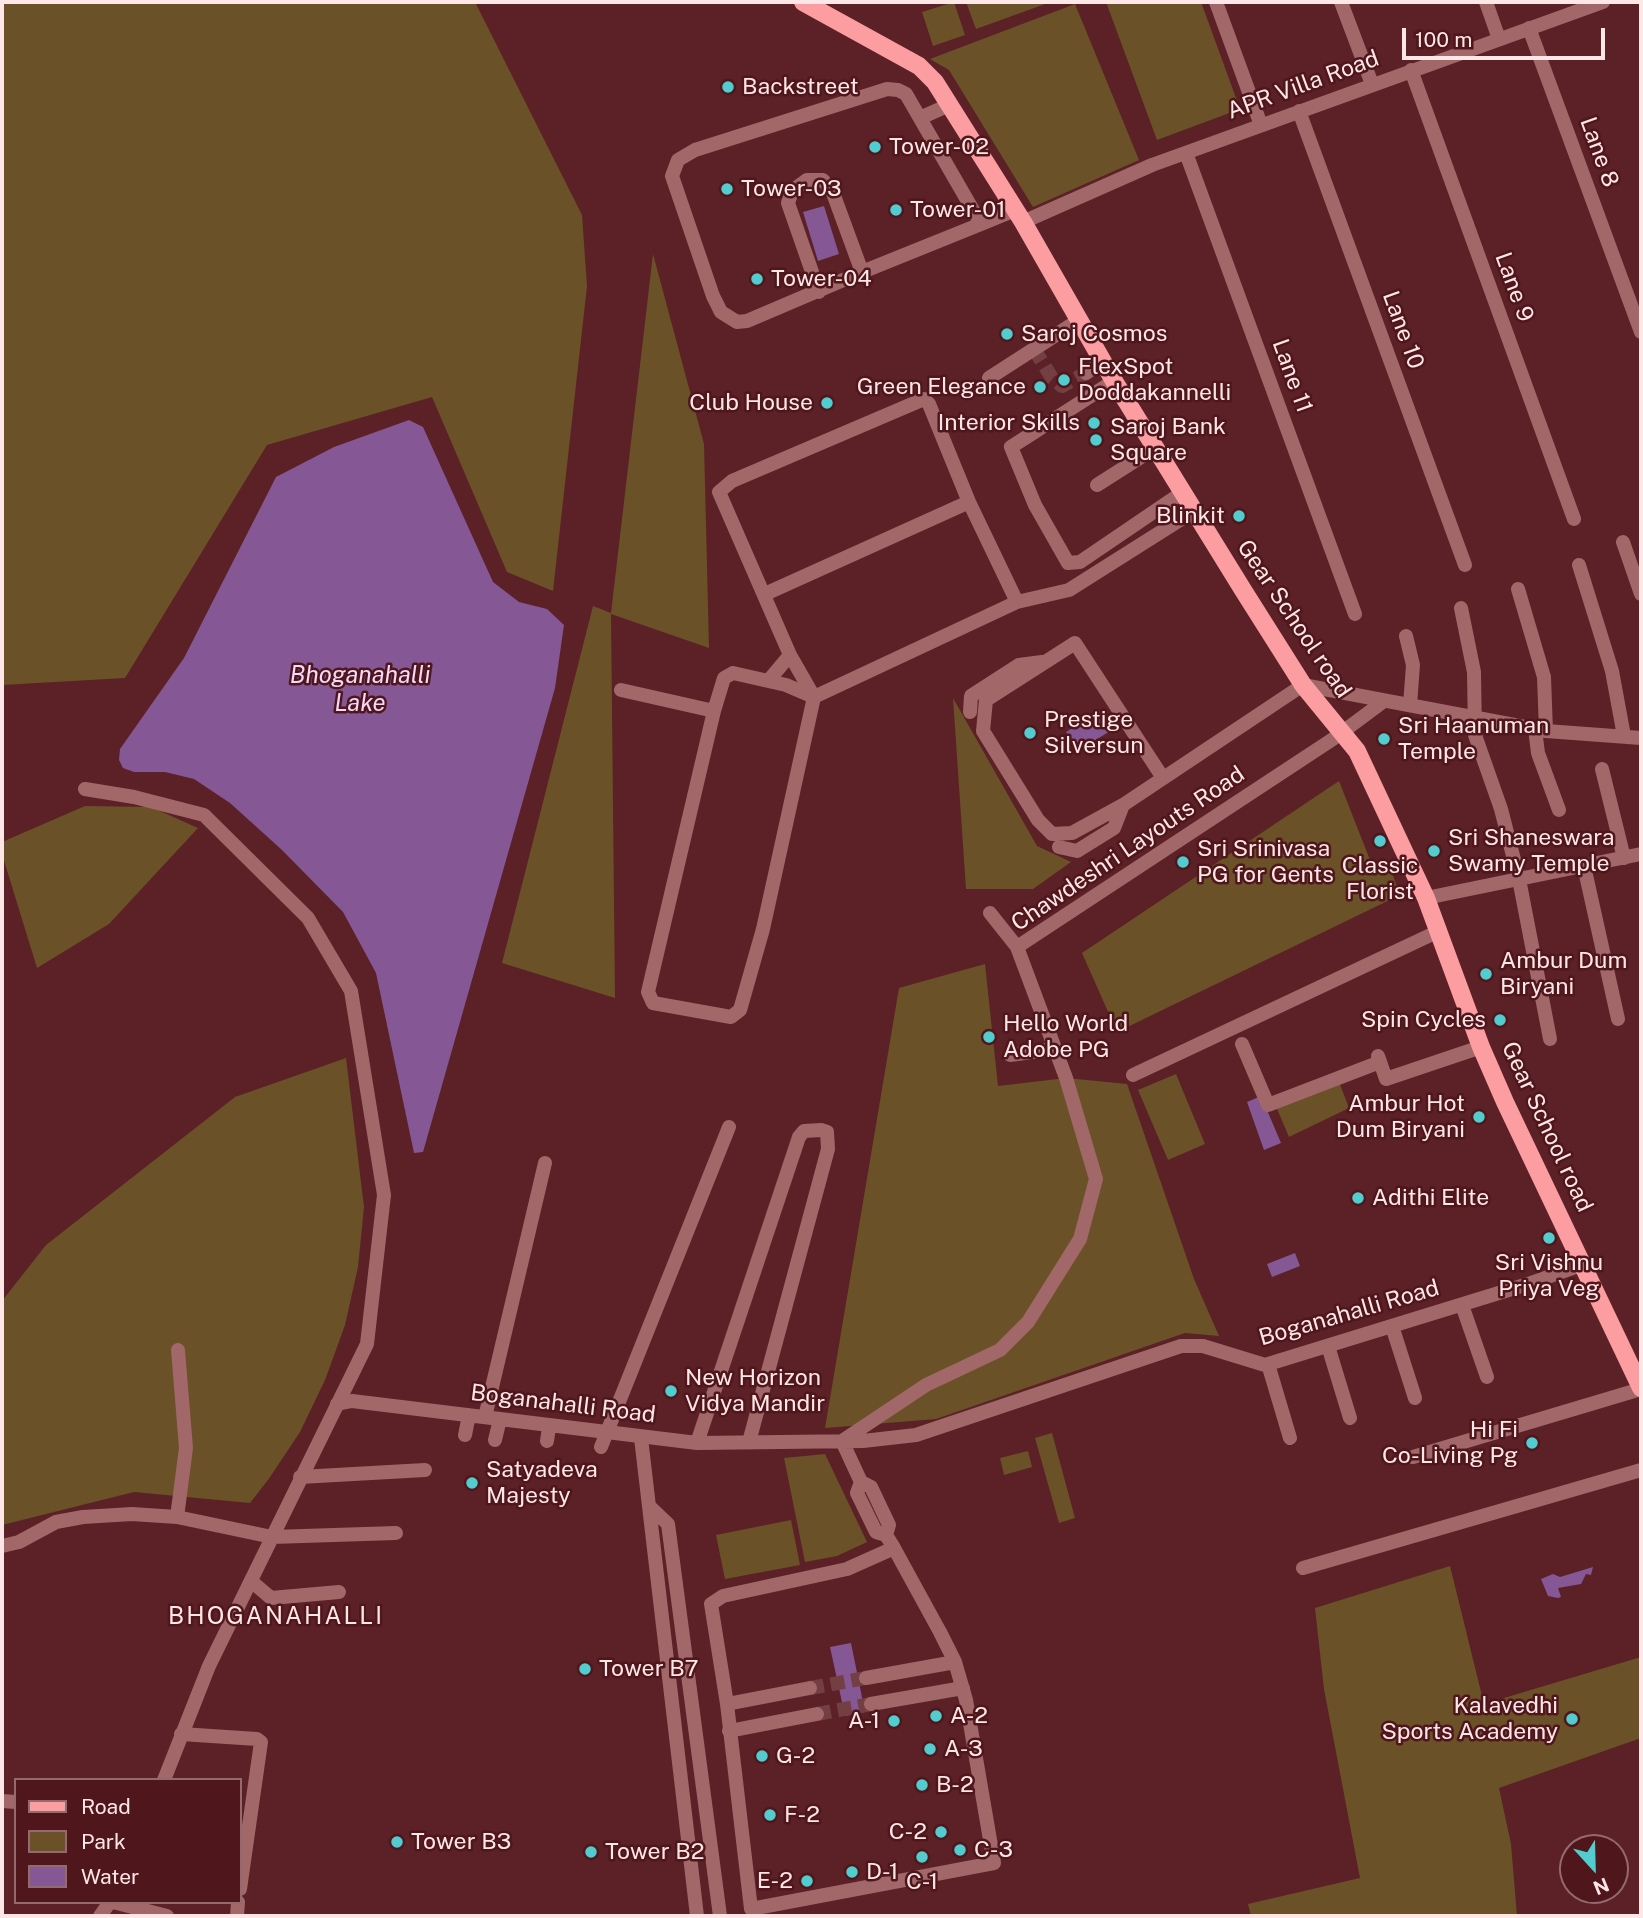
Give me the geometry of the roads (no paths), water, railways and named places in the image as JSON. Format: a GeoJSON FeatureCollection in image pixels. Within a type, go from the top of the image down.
{"type":"FeatureCollection","features":[{"type":"Feature","properties":{"kind":"main road","name":"Gear School road"},"geometry":{"type":"LineString","coordinates":[[803,2],[919,66],[935,82],[1019,216],[1114,381],[1303,685],[1357,751],[1426,898],[1481,1047],[1641,1389]]}},
{"type":"Feature","properties":{"kind":"street"},"geometry":{"type":"LineString","coordinates":[[1216,2],[1261,125]]}},
{"type":"Feature","properties":{"kind":"street"},"geometry":{"type":"LineString","coordinates":[[1341,2],[1372,84]]}},
{"type":"Feature","properties":{"kind":"street"},"geometry":{"type":"LineString","coordinates":[[1486,2],[1499,38]]}},
{"type":"Feature","properties":{"kind":"street","name":"APR Villa Road"},"geometry":{"type":"LineString","coordinates":[[920,118],[906,94],[887,89],[695,150],[678,160],[672,176],[721,312],[737,322],[747,321],[981,224],[1019,216],[1186,152],[1604,2]]}},
{"type":"Feature","properties":{"kind":"street","name":"Lane 8"},"geometry":{"type":"LineString","coordinates":[[1529,28],[1641,332]]}},
{"type":"Feature","properties":{"kind":"street","name":"Lane 9"},"geometry":{"type":"LineString","coordinates":[[1411,70],[1574,519]]}},
{"type":"Feature","properties":{"kind":"street"},"geometry":{"type":"LineString","coordinates":[[949,105],[920,118],[981,224]]}},
{"type":"Feature","properties":{"kind":"street","name":"Lane 10"},"geometry":{"type":"LineString","coordinates":[[1299,111],[1465,565]]}},
{"type":"Feature","properties":{"kind":"street","name":"Lane 11"},"geometry":{"type":"LineString","coordinates":[[1186,152],[1355,614]]}},
{"type":"Feature","properties":{"kind":"street"},"geometry":{"type":"LineString","coordinates":[[819,292],[788,203],[792,191],[807,180],[823,180],[833,192],[862,272]]}},
{"type":"Feature","properties":{"kind":"street"},"geometry":{"type":"LineString","coordinates":[[989,378],[1079,320]]}},
{"type":"Feature","properties":{"kind":"street"},"geometry":{"type":"LineString","coordinates":[[1086,373],[1103,361]]}},
{"type":"Feature","properties":{"kind":"street"},"geometry":{"type":"LineString","coordinates":[[1114,381],[1011,447],[1035,505],[1068,563],[1080,562],[1183,492]]}},
{"type":"Feature","properties":{"kind":"street"},"geometry":{"type":"LineString","coordinates":[[1017,602],[970,502],[929,404],[924,399],[732,481],[719,492],[790,655],[814,697],[763,929],[740,1010],[730,1017],[653,1003],[648,992],[714,711],[727,674],[769,680],[814,697],[1017,602],[1069,590],[1195,511]]}},
{"type":"Feature","properties":{"kind":"street"},"geometry":{"type":"LineString","coordinates":[[836,418],[843,433]]}},
{"type":"Feature","properties":{"kind":"street"},"geometry":{"type":"LineString","coordinates":[[1097,485],[1155,448]]}},
{"type":"Feature","properties":{"kind":"street"},"geometry":{"type":"LineString","coordinates":[[765,594],[970,502]]}},
{"type":"Feature","properties":{"kind":"street"},"geometry":{"type":"LineString","coordinates":[[1623,542],[1641,594]]}},
{"type":"Feature","properties":{"kind":"street"},"geometry":{"type":"LineString","coordinates":[[1579,565],[1612,671],[1624,736]]}},
{"type":"Feature","properties":{"kind":"street"},"geometry":{"type":"LineString","coordinates":[[1518,589],[1544,677],[1538,753],[1559,810]]}},
{"type":"Feature","properties":{"kind":"street"},"geometry":{"type":"LineString","coordinates":[[1461,608],[1474,672],[1477,720],[1475,735],[1501,809],[1519,879],[1550,1039]]}},
{"type":"Feature","properties":{"kind":"street"},"geometry":{"type":"LineString","coordinates":[[1406,636],[1413,665],[1410,705]]}},
{"type":"Feature","properties":{"kind":"street"},"geometry":{"type":"LineString","coordinates":[[1163,778],[1074,643],[986,700],[983,731],[1038,820],[1052,834],[1072,833],[1123,805],[1303,685],[1477,720],[1541,730],[1641,738]]}},
{"type":"Feature","properties":{"kind":"street"},"geometry":{"type":"LineString","coordinates":[[769,680],[790,655]]}},
{"type":"Feature","properties":{"kind":"street"},"geometry":{"type":"LineString","coordinates":[[970,712],[971,696],[1019,665],[1046,662]]}},
{"type":"Feature","properties":{"kind":"street"},"geometry":{"type":"LineString","coordinates":[[621,690],[714,711]]}},
{"type":"Feature","properties":{"kind":"street","name":"Chawdeshri Layouts Road"},"geometry":{"type":"LineString","coordinates":[[842,1441],[926,1385],[1000,1350],[1028,1322],[1080,1239],[1096,1179],[1066,1078],[1017,947],[1342,732],[1384,701]]}},
{"type":"Feature","properties":{"kind":"street"},"geometry":{"type":"LineString","coordinates":[[1602,769],[1624,858]]}},
{"type":"Feature","properties":{"kind":"street"},"geometry":{"type":"LineString","coordinates":[[85,789],[134,797],[204,815],[307,918],[351,990],[384,1195],[367,1344],[355,1374],[300,1477],[209,1666],[165,1778]]}},
{"type":"Feature","properties":{"kind":"street"},"geometry":{"type":"LineString","coordinates":[[1059,847],[1077,851],[1114,828],[1123,805]]}},
{"type":"Feature","properties":{"kind":"street"},"geometry":{"type":"LineString","coordinates":[[1426,898],[1641,854]]}},
{"type":"Feature","properties":{"kind":"street"},"geometry":{"type":"LineString","coordinates":[[1584,866],[1618,1018]]}},
{"type":"Feature","properties":{"kind":"street"},"geometry":{"type":"LineString","coordinates":[[990,913],[1017,947]]}},
{"type":"Feature","properties":{"kind":"street"},"geometry":{"type":"LineString","coordinates":[[1133,1074],[1439,931]]}},
{"type":"Feature","properties":{"kind":"street"},"geometry":{"type":"LineString","coordinates":[[1242,1044],[1268,1105],[1379,1058],[1386,1079],[1481,1047]]}},
{"type":"Feature","properties":{"kind":"street"},"geometry":{"type":"LineString","coordinates":[[1010,1055],[1055,1049]]}},
{"type":"Feature","properties":{"kind":"street"},"geometry":{"type":"LineString","coordinates":[[603,1440],[729,1127]]}},
{"type":"Feature","properties":{"kind":"street"},"geometry":{"type":"LineString","coordinates":[[697,1443],[799,1137],[804,1131],[821,1130],[827,1132],[828,1149],[749,1443]]}},
{"type":"Feature","properties":{"kind":"street"},"geometry":{"type":"LineString","coordinates":[[495,1440],[492,1418],[545,1163]]}},
{"type":"Feature","properties":{"kind":"street","name":"Boganahalli Road"},"geometry":{"type":"LineString","coordinates":[[337,1404],[352,1401],[492,1418],[548,1434],[603,1440],[641,1438],[697,1443],[749,1443],[842,1441],[916,1435],[957,1424],[1067,1382],[1181,1346],[1203,1346],[1245,1361],[1268,1364],[1584,1264]]}},
{"type":"Feature","properties":{"kind":"street"},"geometry":{"type":"LineString","coordinates":[[1462,1304],[1487,1377]]}},
{"type":"Feature","properties":{"kind":"street"},"geometry":{"type":"LineString","coordinates":[[1392,1326],[1415,1398]]}},
{"type":"Feature","properties":{"kind":"street"},"geometry":{"type":"LineString","coordinates":[[1328,1346],[1350,1418]]}},
{"type":"Feature","properties":{"kind":"street"},"geometry":{"type":"LineString","coordinates":[[177,1517],[186,1448],[178,1350]]}},
{"type":"Feature","properties":{"kind":"street"},"geometry":{"type":"LineString","coordinates":[[1268,1364],[1290,1438]]}},
{"type":"Feature","properties":{"kind":"street"},"geometry":{"type":"LineString","coordinates":[[1413,1457],[1641,1389]]}},
{"type":"Feature","properties":{"kind":"street"},"geometry":{"type":"LineString","coordinates":[[466,1435],[469,1415]]}},
{"type":"Feature","properties":{"kind":"street"},"geometry":{"type":"LineString","coordinates":[[641,1438],[697,1916]]}},
{"type":"Feature","properties":{"kind":"street"},"geometry":{"type":"LineString","coordinates":[[842,1441],[862,1482],[857,1493],[876,1532],[886,1535],[894,1548],[955,1662],[963,1688],[994,1863],[751,1909],[727,1704],[711,1604],[716,1599],[847,1569],[894,1548]]}},
{"type":"Feature","properties":{"kind":"street"},"geometry":{"type":"LineString","coordinates":[[300,1477],[425,1470]]}},
{"type":"Feature","properties":{"kind":"street"},"geometry":{"type":"LineString","coordinates":[[1303,1568],[1641,1470]]}},
{"type":"Feature","properties":{"kind":"street"},"geometry":{"type":"LineString","coordinates":[[649,1506],[668,1524],[720,1916]]}},
{"type":"Feature","properties":{"kind":"street"},"geometry":{"type":"LineString","coordinates":[[2,1546],[19,1542],[56,1522],[83,1517],[132,1514],[177,1517],[272,1536],[397,1533]]}},
{"type":"Feature","properties":{"kind":"street"},"geometry":{"type":"LineString","coordinates":[[251,1581],[271,1598],[339,1592]]}},
{"type":"Feature","properties":{"kind":"street"},"geometry":{"type":"LineString","coordinates":[[866,1678],[955,1662]]}},
{"type":"Feature","properties":{"kind":"street"},"geometry":{"type":"LineString","coordinates":[[727,1704],[810,1688]]}},
{"type":"Feature","properties":{"kind":"street"},"geometry":{"type":"LineString","coordinates":[[871,1703],[963,1688]]}},
{"type":"Feature","properties":{"kind":"street"},"geometry":{"type":"LineString","coordinates":[[729,1731],[817,1714]]}},
{"type":"Feature","properties":{"kind":"street"},"geometry":{"type":"LineString","coordinates":[[181,1734],[257,1738],[261,1742],[242,1855]]}},
{"type":"Feature","properties":{"kind":"street"},"geometry":{"type":"LineString","coordinates":[[120,1904],[167,1916]]}},
{"type":"Feature","properties":{"kind":"water"},"geometry":{"type":"Polygon","coordinates":[[[824,206],[839,254],[818,261],[803,212],[824,206]]]}},
{"type":"Feature","properties":{"kind":"water","name":"Bhoganahalli Lake"},"geometry":{"type":"Polygon","coordinates":[[[409,420],[423,427],[493,582],[519,602],[547,609],[564,625],[555,688],[423,1152],[414,1153],[376,973],[343,912],[282,850],[230,803],[194,779],[165,772],[134,772],[123,768],[119,760],[120,749],[184,658],[276,477],[334,447],[409,420]]]}},
{"type":"Feature","properties":{"kind":"water"},"geometry":{"type":"Polygon","coordinates":[[[1104,709],[1115,728],[1078,751],[1066,732],[1104,709]]]}},
{"type":"Feature","properties":{"kind":"water"},"geometry":{"type":"Polygon","coordinates":[[[1261,1096],[1281,1143],[1264,1150],[1247,1102],[1261,1096]]]}},
{"type":"Feature","properties":{"kind":"water"},"geometry":{"type":"Polygon","coordinates":[[[1295,1253],[1300,1266],[1272,1277],[1267,1264],[1295,1253]]]}},
{"type":"Feature","properties":{"kind":"water"},"geometry":{"type":"Polygon","coordinates":[[[1593,1567],[1591,1575],[1586,1574],[1581,1584],[1558,1588],[1561,1597],[1548,1596],[1541,1579],[1553,1574],[1560,1577],[1593,1567]]]}},
{"type":"Feature","properties":{"kind":"water"},"geometry":{"type":"Polygon","coordinates":[[[851,1643],[865,1712],[845,1716],[830,1647],[851,1643]]]}},
{"type":"Feature","properties":{"kind":"tunnel"},"geometry":{"type":"LineString","coordinates":[[1034,349],[1052,378],[1062,386],[1086,373]]}},
{"type":"Feature","properties":{"kind":"tunnel"},"geometry":{"type":"LineString","coordinates":[[810,1688],[866,1678]]}},
{"type":"Feature","properties":{"kind":"tunnel"},"geometry":{"type":"LineString","coordinates":[[817,1714],[871,1704]]}},
{"type":"Feature","properties":{"kind":"place","name":"Backstreet"},"geometry":{"type":"Point","coordinates":[728,87]}},
{"type":"Feature","properties":{"kind":"place","name":"Tower-02"},"geometry":{"type":"Point","coordinates":[875,147]}},
{"type":"Feature","properties":{"kind":"place","name":"Tower-03"},"geometry":{"type":"Point","coordinates":[727,189]}},
{"type":"Feature","properties":{"kind":"place","name":"Tower-01"},"geometry":{"type":"Point","coordinates":[896,210]}},
{"type":"Feature","properties":{"kind":"place","name":"Tower-04"},"geometry":{"type":"Point","coordinates":[757,279]}},
{"type":"Feature","properties":{"kind":"place","name":"Saroj Cosmos"},"geometry":{"type":"Point","coordinates":[1007,334]}},
{"type":"Feature","properties":{"kind":"place","name":"FlexSpot Doddakannelli"},"geometry":{"type":"Point","coordinates":[1064,380]}},
{"type":"Feature","properties":{"kind":"place","name":"Green Elegance"},"geometry":{"type":"Point","coordinates":[1040,387]}},
{"type":"Feature","properties":{"kind":"place","name":"Club House"},"geometry":{"type":"Point","coordinates":[827,403]}},
{"type":"Feature","properties":{"kind":"place","name":"Interior Skills"},"geometry":{"type":"Point","coordinates":[1094,423]}},
{"type":"Feature","properties":{"kind":"place","name":"Saroj Bank Square"},"geometry":{"type":"Point","coordinates":[1096,440]}},
{"type":"Feature","properties":{"kind":"place","name":"Blinkit"},"geometry":{"type":"Point","coordinates":[1239,516]}},
{"type":"Feature","properties":{"kind":"place","name":"Prestige Silversun"},"geometry":{"type":"Point","coordinates":[1030,733]}},
{"type":"Feature","properties":{"kind":"place","name":"Sri Haanuman Temple"},"geometry":{"type":"Point","coordinates":[1384,739]}},
{"type":"Feature","properties":{"kind":"place","name":"Classic Florist"},"geometry":{"type":"Point","coordinates":[1380,841]}},
{"type":"Feature","properties":{"kind":"place","name":"Sri Shaneswara Swamy Temple"},"geometry":{"type":"Point","coordinates":[1434,851]}},
{"type":"Feature","properties":{"kind":"place","name":"Sri Srinivasa PG for Gents"},"geometry":{"type":"Point","coordinates":[1183,862]}},
{"type":"Feature","properties":{"kind":"place","name":"Ambur Dum Biryani"},"geometry":{"type":"Point","coordinates":[1486,974]}},
{"type":"Feature","properties":{"kind":"place","name":"Spin Cycles"},"geometry":{"type":"Point","coordinates":[1500,1020]}},
{"type":"Feature","properties":{"kind":"place","name":"Hello World Adobe PG"},"geometry":{"type":"Point","coordinates":[989,1037]}},
{"type":"Feature","properties":{"kind":"place","name":"Ambur Hot Dum Biryani"},"geometry":{"type":"Point","coordinates":[1479,1117]}},
{"type":"Feature","properties":{"kind":"place","name":"Adithi Elite"},"geometry":{"type":"Point","coordinates":[1358,1198]}},
{"type":"Feature","properties":{"kind":"place","name":"Sri Vishnu Priya Veg"},"geometry":{"type":"Point","coordinates":[1549,1238]}},
{"type":"Feature","properties":{"kind":"place","name":"New Horizon Vidya Mandir"},"geometry":{"type":"Point","coordinates":[671,1391]}},
{"type":"Feature","properties":{"kind":"place","name":"Hi Fi Co-Living Pg"},"geometry":{"type":"Point","coordinates":[1532,1443]}},
{"type":"Feature","properties":{"kind":"place","name":"Satyadeva Majesty"},"geometry":{"type":"Point","coordinates":[472,1483]}},
{"type":"Feature","properties":{"kind":"place","name":"Tower B7"},"geometry":{"type":"Point","coordinates":[585,1669]}},
{"type":"Feature","properties":{"kind":"place","name":"A-2"},"geometry":{"type":"Point","coordinates":[936,1716]}},
{"type":"Feature","properties":{"kind":"place","name":"Kalavedhi Sports Academy"},"geometry":{"type":"Point","coordinates":[1572,1719]}},
{"type":"Feature","properties":{"kind":"place","name":"A-1"},"geometry":{"type":"Point","coordinates":[894,1721]}},
{"type":"Feature","properties":{"kind":"place","name":"A-3"},"geometry":{"type":"Point","coordinates":[930,1749]}},
{"type":"Feature","properties":{"kind":"place","name":"G-2"},"geometry":{"type":"Point","coordinates":[762,1756]}},
{"type":"Feature","properties":{"kind":"place","name":"B-2"},"geometry":{"type":"Point","coordinates":[922,1785]}},
{"type":"Feature","properties":{"kind":"place","name":"F-2"},"geometry":{"type":"Point","coordinates":[770,1815]}},
{"type":"Feature","properties":{"kind":"place","name":"C-2"},"geometry":{"type":"Point","coordinates":[941,1832]}},
{"type":"Feature","properties":{"kind":"place","name":"Tower B3"},"geometry":{"type":"Point","coordinates":[397,1842]}},
{"type":"Feature","properties":{"kind":"place","name":"C-3"},"geometry":{"type":"Point","coordinates":[960,1850]}},
{"type":"Feature","properties":{"kind":"place","name":"Tower B2"},"geometry":{"type":"Point","coordinates":[591,1852]}},
{"type":"Feature","properties":{"kind":"place","name":"C-1"},"geometry":{"type":"Point","coordinates":[922,1857]}},
{"type":"Feature","properties":{"kind":"place","name":"D-1"},"geometry":{"type":"Point","coordinates":[852,1872]}},
{"type":"Feature","properties":{"kind":"place","name":"E-2"},"geometry":{"type":"Point","coordinates":[807,1881]}},
{"type":"Feature","properties":{"kind":"district","name":"BHOGANAHALLI"},"geometry":{"type":"Point","coordinates":[276,1617]}}]}
